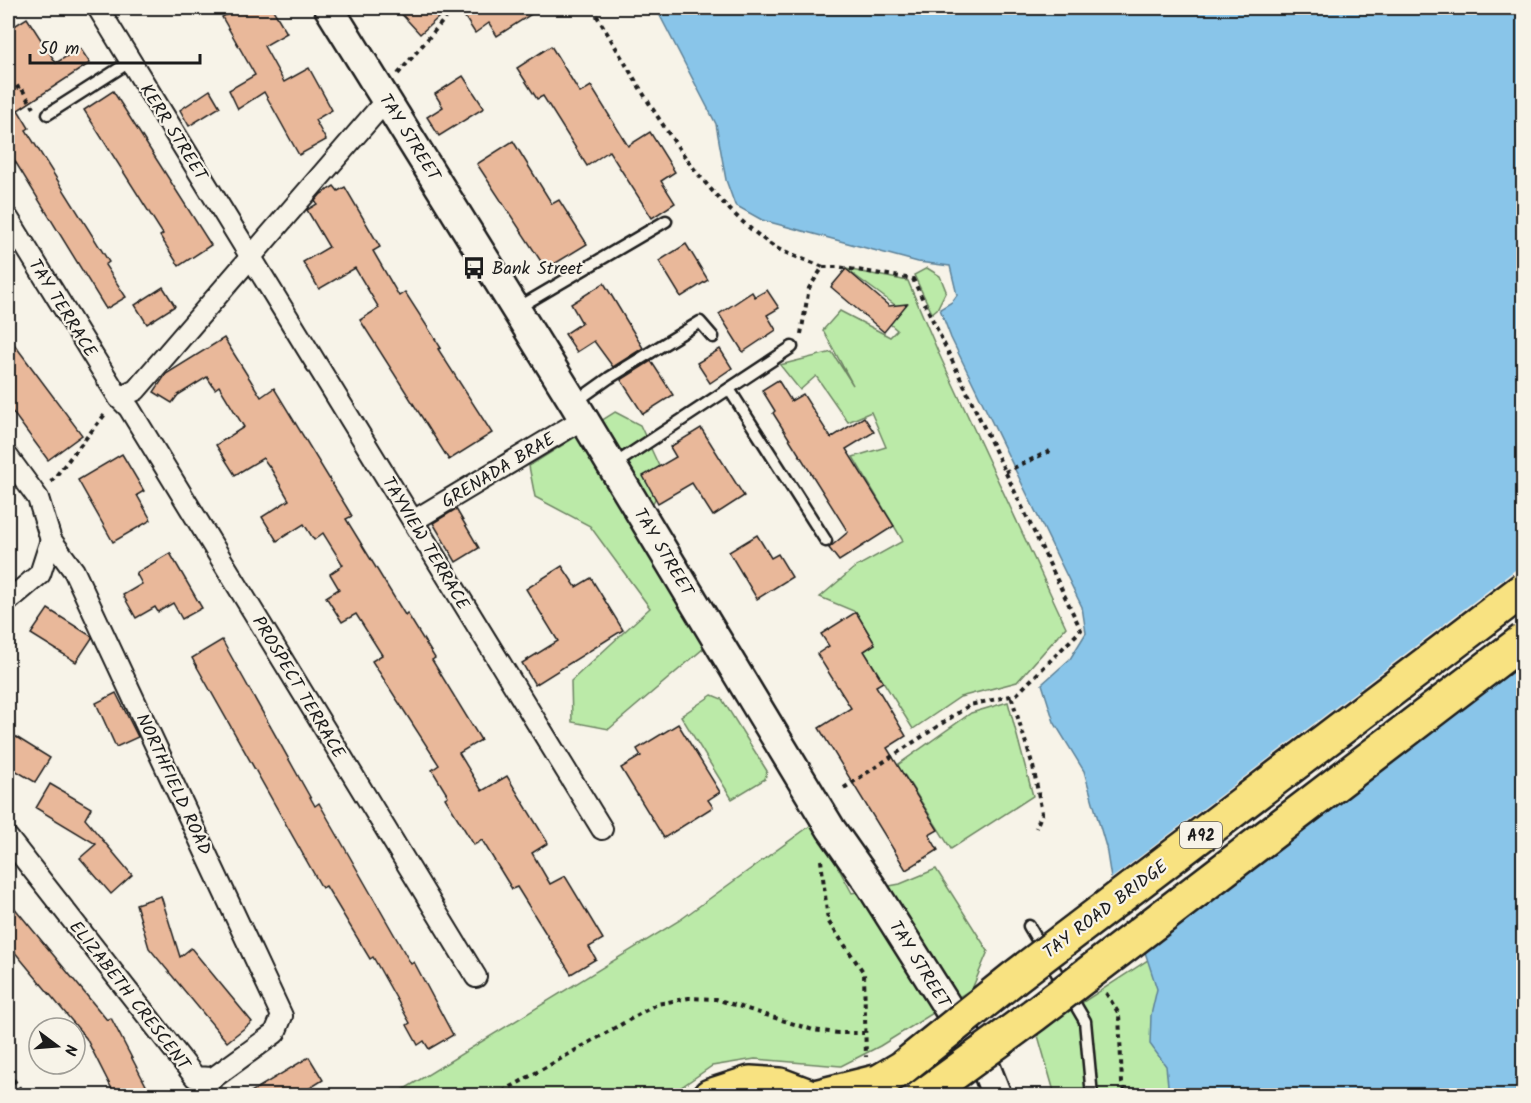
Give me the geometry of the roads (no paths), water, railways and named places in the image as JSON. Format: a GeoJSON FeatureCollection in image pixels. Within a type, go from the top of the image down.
{"type":"FeatureCollection","features":[{"type":"Feature","properties":{"kind":"highway","name":"TAY ROAD BRIDGE"},"geometry":{"type":"LineString","coordinates":[[819,1095],[873,1074],[902,1068],[1015,977],[1524,589]]}},
{"type":"Feature","properties":{"kind":"highway","name":"A92"},"geometry":{"type":"LineString","coordinates":[[923,1095],[1034,1015],[1524,640]]}},
{"type":"Feature","properties":{"kind":"highway"},"geometry":{"type":"LineString","coordinates":[[710,1095],[750,1083],[780,1085],[809,1095]]}},
{"type":"Feature","properties":{"kind":"main road","name":"TAY STREET"},"geometry":{"type":"LineString","coordinates":[[329,8],[612,466],[831,829],[871,886],[986,1068],[997,1095]]}},
{"type":"Feature","properties":{"kind":"street","name":"KERR STREET"},"geometry":{"type":"LineString","coordinates":[[98,8],[251,256]]}},
{"type":"Feature","properties":{"kind":"street"},"geometry":{"type":"LineString","coordinates":[[114,404],[136,390],[385,96]]}},
{"type":"Feature","properties":{"kind":"street","name":"TAY TERRACE"},"geometry":{"type":"LineString","coordinates":[[8,218],[114,404]]}},
{"type":"Feature","properties":{"kind":"street","name":"TAYVIEW TERRACE"},"geometry":{"type":"LineString","coordinates":[[251,256],[602,830]]}},
{"type":"Feature","properties":{"kind":"street","name":"PROSPECT TERRACE"},"geometry":{"type":"LineString","coordinates":[[114,404],[135,418],[476,977]]}},
{"type":"Feature","properties":{"kind":"street","name":"GRENADA BRAE"},"geometry":{"type":"LineString","coordinates":[[413,521],[578,411]]}},
{"type":"Feature","properties":{"kind":"street","name":"NORTHFIELD ROAD"},"geometry":{"type":"LineString","coordinates":[[8,457],[38,498],[51,540],[74,571],[282,1016],[275,1033]]}},
{"type":"Feature","properties":{"kind":"street"},"geometry":{"type":"LineString","coordinates":[[8,601],[40,574],[51,540]]}},
{"type":"Feature","properties":{"kind":"street","name":"ELIZABETH CRESCENT"},"geometry":{"type":"LineString","coordinates":[[8,838],[195,1077],[213,1078],[275,1033]]}},
{"type":"Feature","properties":{"kind":"lane"},"geometry":{"type":"LineString","coordinates":[[48,114],[130,61]]}},
{"type":"Feature","properties":{"kind":"lane"},"geometry":{"type":"LineString","coordinates":[[516,310],[666,221]]}},
{"type":"Feature","properties":{"kind":"lane"},"geometry":{"type":"LineString","coordinates":[[578,411],[609,378],[700,322],[713,338]]}},
{"type":"Feature","properties":{"kind":"lane"},"geometry":{"type":"LineString","coordinates":[[612,466],[792,347]]}},
{"type":"Feature","properties":{"kind":"lane"},"geometry":{"type":"LineString","coordinates":[[729,389],[826,542]]}},
{"type":"Feature","properties":{"kind":"lane"},"geometry":{"type":"LineString","coordinates":[[1029,926],[1085,1021],[1092,1095]]}},
{"type":"Feature","properties":{"kind":"water"},"geometry":{"type":"Polygon","coordinates":[[[656,8],[1523,8],[1523,1095],[1169,1095],[1166,1066],[1150,1044],[1151,1015],[1157,989],[1142,943],[1113,891],[1106,847],[1084,771],[1054,722],[1042,684],[1070,659],[1086,633],[1082,607],[951,338],[940,309],[952,302],[957,295],[950,266],[918,262],[762,220],[735,205],[726,180],[716,124],[656,8]]]}},
{"type":"Feature","properties":{"kind":"place","name":"Bank Street"},"geometry":{"type":"Point","coordinates":[474,268]}}]}
